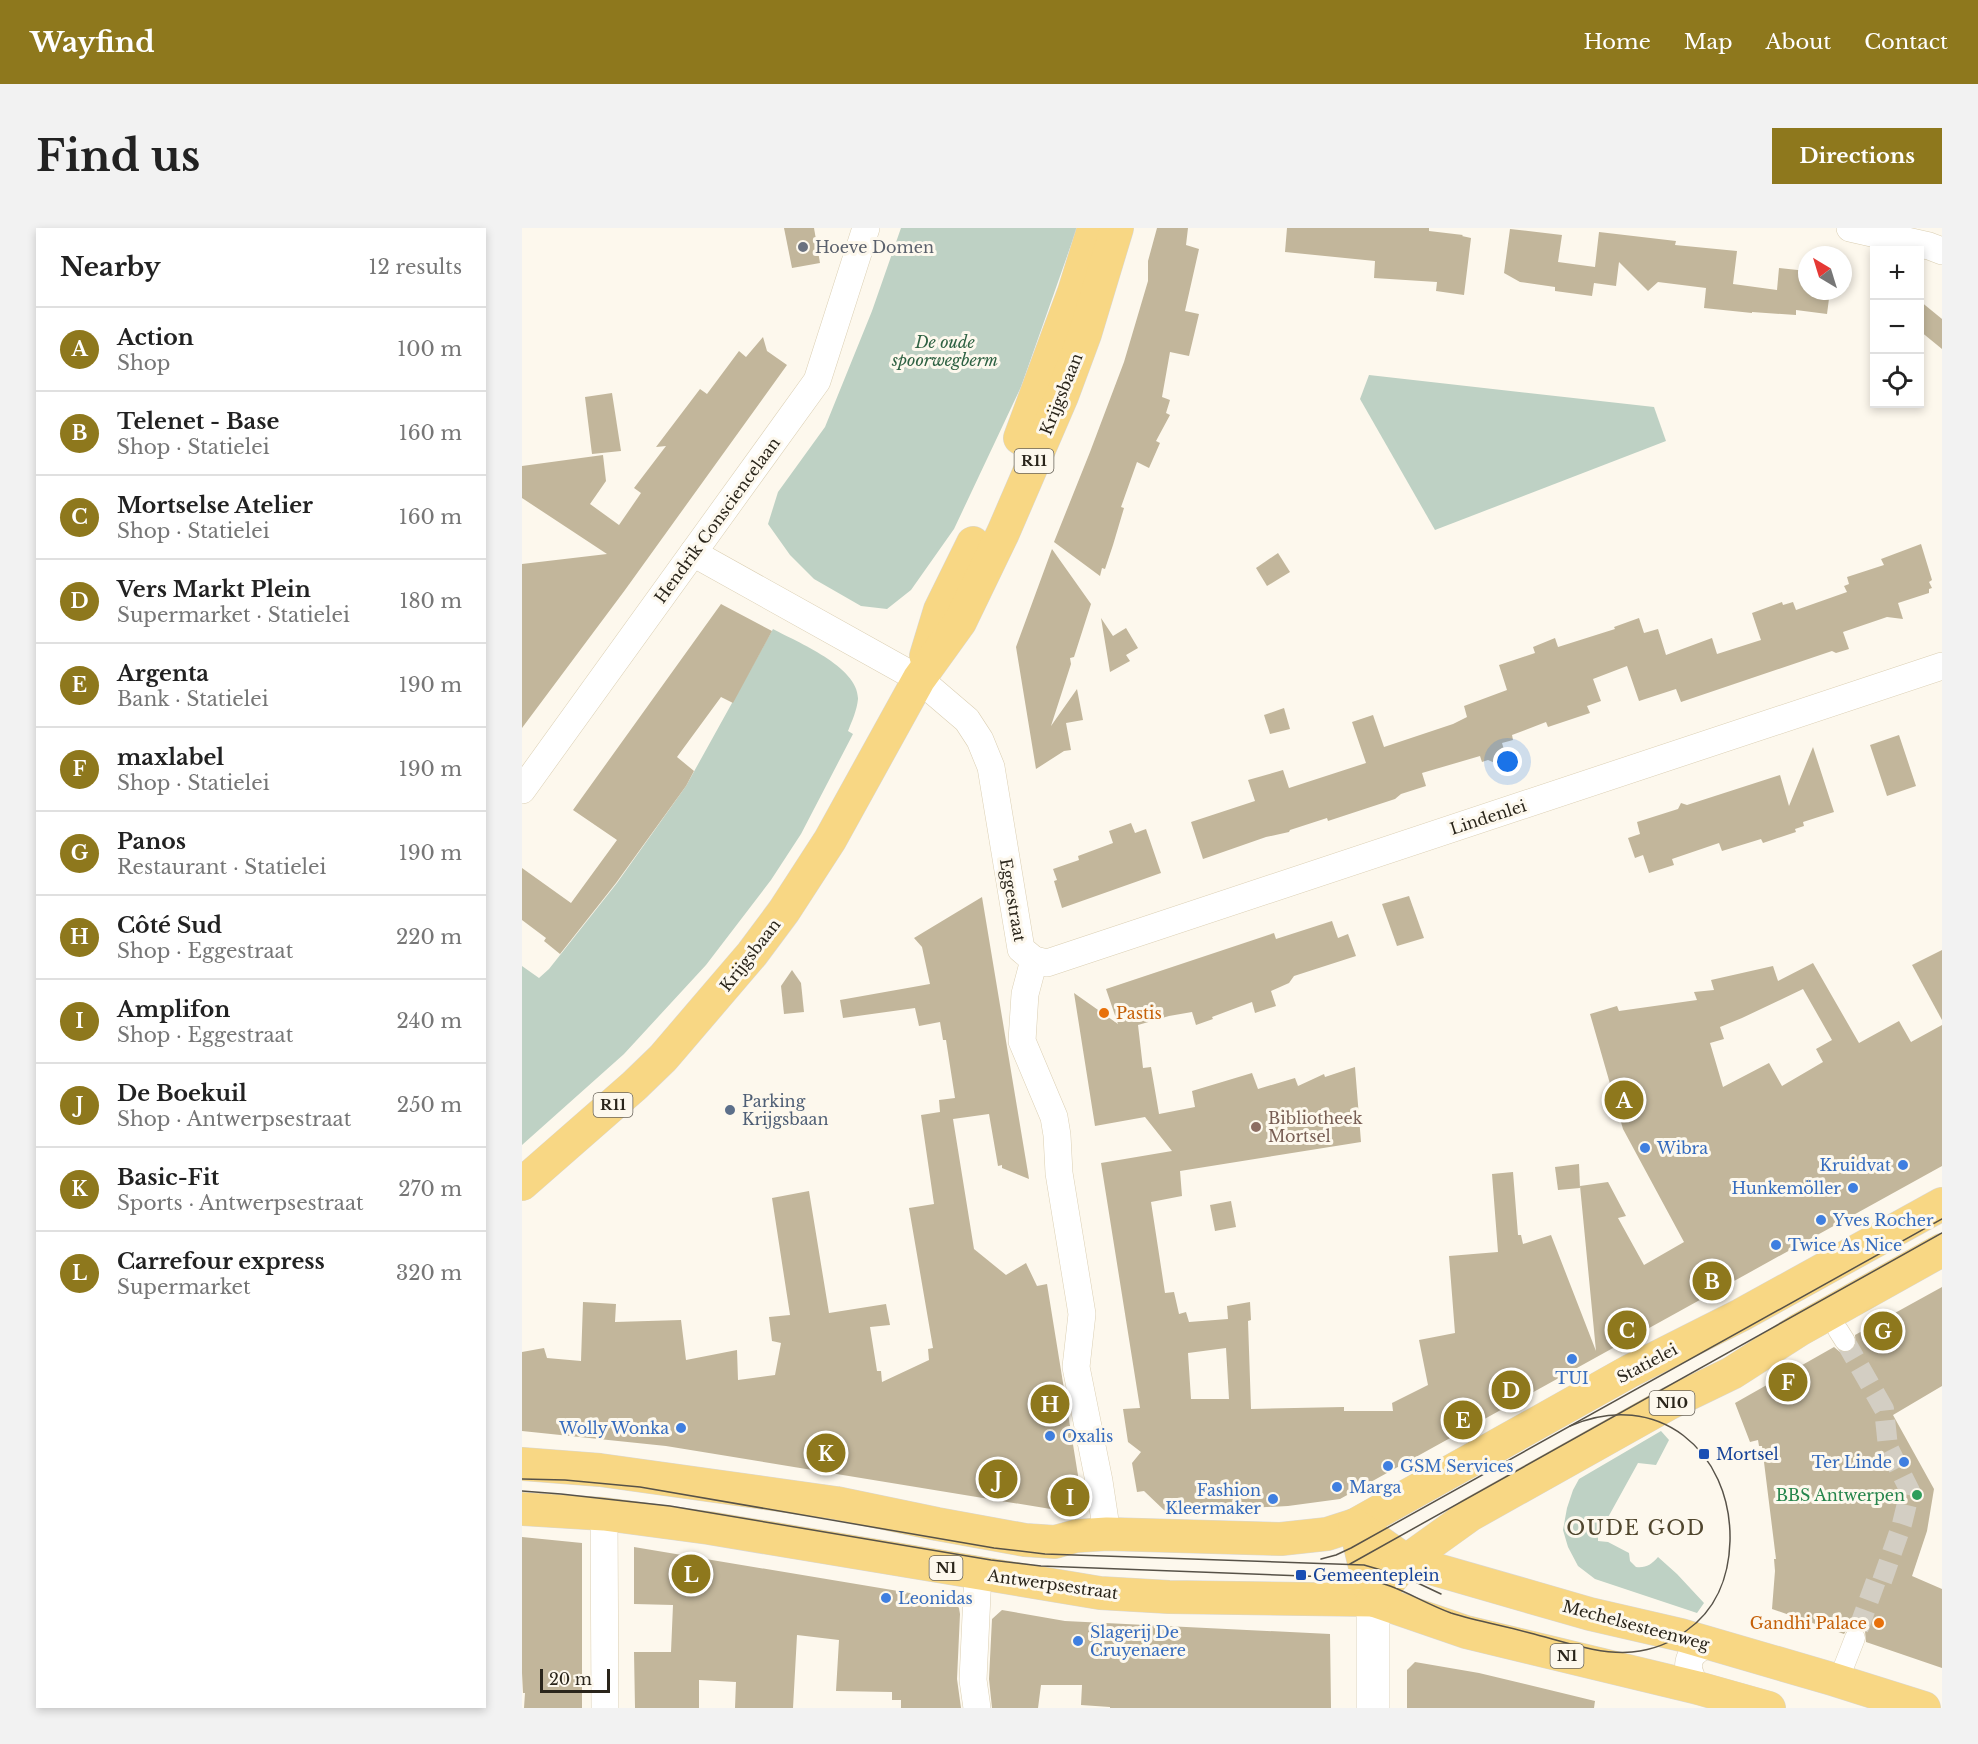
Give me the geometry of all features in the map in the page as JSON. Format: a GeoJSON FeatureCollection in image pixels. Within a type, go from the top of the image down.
{"type":"FeatureCollection","features":[{"type":"Feature","properties":{"kind":"main road","name":"Krijgsbaan"},"geometry":{"type":"LineString","coordinates":[[919,679],[940,610],[981,527],[1034,403],[1074,292],[1094,228]]}},
{"type":"Feature","properties":{"kind":"main road","name":"Krijgsbaan"},"geometry":{"type":"LineString","coordinates":[[522,1184],[663,1058],[752,954],[784,911],[830,840],[919,679],[960,622],[1003,533],[1062,396],[1085,333],[1118,228]]}},
{"type":"Feature","properties":{"kind":"main road","name":"Statielei"},"geometry":{"type":"LineString","coordinates":[[1355,1525],[1630,1371],[1741,1315],[1942,1204]]}},
{"type":"Feature","properties":{"kind":"main road","name":"N10"},"geometry":{"type":"LineString","coordinates":[[1406,1561],[1470,1515],[1668,1404],[1732,1373],[1799,1330],[1942,1250]]}},
{"type":"Feature","properties":{"kind":"main road"},"geometry":{"type":"LineString","coordinates":[[522,1464],[600,1470],[836,1503],[1025,1540],[1055,1542],[1076,1536],[1107,1534],[1281,1539],[1327,1534],[1355,1525],[1373,1600]]}},
{"type":"Feature","properties":{"kind":"main road","name":"Antwerpsestraat"},"geometry":{"type":"LineString","coordinates":[[522,1509],[604,1514],[709,1528],[1100,1593],[1169,1597],[1373,1600]]}},
{"type":"Feature","properties":{"kind":"main road"},"geometry":{"type":"LineString","coordinates":[[1470,1515],[1462,1524],[1457,1535],[1456,1550],[1460,1564],[1475,1581]]}},
{"type":"Feature","properties":{"kind":"main road","name":"Mechelsesteenweg"},"geometry":{"type":"LineString","coordinates":[[1355,1525],[1406,1561],[1590,1614],[1709,1644],[1924,1708]]}},
{"type":"Feature","properties":{"kind":"main road"},"geometry":{"type":"LineString","coordinates":[[1373,1600],[1406,1561]]}},
{"type":"Feature","properties":{"kind":"main road","name":"N1"},"geometry":{"type":"LineString","coordinates":[[1373,1600],[1466,1632],[1698,1688],[1769,1708]]}},
{"type":"Feature","properties":{"kind":"street","name":"Hendrik Consciencelaan"},"geometry":{"type":"LineString","coordinates":[[522,790],[817,381],[866,228]]}},
{"type":"Feature","properties":{"kind":"street"},"geometry":{"type":"LineString","coordinates":[[1850,228],[1929,246],[1942,252]]}},
{"type":"Feature","properties":{"kind":"street","name":"Eggestraat"},"geometry":{"type":"LineString","coordinates":[[693,553],[919,679],[967,720],[980,740],[991,767],[1021,949],[1034,960],[1025,994],[1022,1041],[1054,1117],[1058,1135],[1059,1173],[1082,1314],[1076,1367],[1100,1481],[1107,1534]]}},
{"type":"Feature","properties":{"kind":"street","name":"Lindenlei"},"geometry":{"type":"LineString","coordinates":[[1034,960],[1047,963],[1059,960],[1942,666]]}},
{"type":"Feature","properties":{"kind":"street"},"geometry":{"type":"LineString","coordinates":[[604,1514],[605,1708]]}},
{"type":"Feature","properties":{"kind":"street"},"geometry":{"type":"LineString","coordinates":[[977,1708],[973,1680],[978,1573]]}},
{"type":"Feature","properties":{"kind":"street"},"geometry":{"type":"LineString","coordinates":[[1373,1600],[1373,1708]]}},
{"type":"Feature","properties":{"kind":"street"},"geometry":{"type":"LineString","coordinates":[[1844,1666],[1855,1638]]}},
{"type":"Feature","properties":{"kind":"street"},"geometry":{"type":"LineString","coordinates":[[1698,1688],[1688,1672],[1689,1660],[1700,1647],[1709,1644]]}},
{"type":"Feature","properties":{"kind":"green space","name":"De oude spoorwegberm"},"geometry":{"type":"Polygon","coordinates":[[[901,228],[1077,228],[1021,387],[954,529],[911,590],[887,609],[861,606],[814,579],[790,555],[768,524],[778,492],[825,427],[872,311],[901,228]]]}},
{"type":"Feature","properties":{"kind":"green space"},"geometry":{"type":"Polygon","coordinates":[[[1369,375],[1654,407],[1666,441],[1435,530],[1360,399],[1369,375]]]}},
{"type":"Feature","properties":{"kind":"green space"},"geometry":{"type":"Polygon","coordinates":[[[773,629],[811,648],[849,676],[856,687],[858,699],[848,731],[853,734],[801,834],[771,880],[706,965],[624,1054],[522,1145],[522,966],[539,978],[549,969],[617,883],[686,786],[773,629]]]}},
{"type":"Feature","properties":{"kind":"green space"},"geometry":{"type":"Polygon","coordinates":[[[1661,1431],[1669,1440],[1656,1465],[1638,1463],[1606,1521],[1598,1523],[1598,1541],[1608,1542],[1629,1553],[1630,1561],[1636,1567],[1648,1565],[1658,1557],[1704,1603],[1697,1613],[1595,1579],[1578,1566],[1568,1547],[1563,1530],[1567,1508],[1579,1479],[1661,1431]]]}},
{"type":"Feature","properties":{"kind":"building","name":"Hoeve Domen"},"geometry":{"type":"Polygon","coordinates":[[[784,228],[814,228],[820,263],[792,268],[784,228]]]}},
{"type":"Feature","properties":{"kind":"building"},"geometry":{"type":"Polygon","coordinates":[[[1157,228],[1188,228],[1186,245],[1199,249],[1185,311],[1199,314],[1189,356],[1170,352],[1162,397],[1170,400],[1166,413],[1170,415],[1156,441],[1160,443],[1149,468],[1137,462],[1121,507],[1124,508],[1113,545],[1105,569],[1102,568],[1100,576],[1054,542],[1124,362],[1148,281],[1148,261],[1157,228]]]}},
{"type":"Feature","properties":{"kind":"building"},"geometry":{"type":"Polygon","coordinates":[[[1287,228],[1429,228],[1429,231],[1471,238],[1464,295],[1436,291],[1437,282],[1374,278],[1375,261],[1285,252],[1287,228]]]}},
{"type":"Feature","properties":{"kind":"building"},"geometry":{"type":"Polygon","coordinates":[[[1510,229],[1562,235],[1558,262],[1595,267],[1599,232],[1676,241],[1675,245],[1737,251],[1733,284],[1777,290],[1779,268],[1798,270],[1798,300],[1829,300],[1827,314],[1796,310],[1796,315],[1752,313],[1704,308],[1706,288],[1658,282],[1648,291],[1619,262],[1616,286],[1594,283],[1592,296],[1555,291],[1555,287],[1520,282],[1504,273],[1510,229]]]}},
{"type":"Feature","properties":{"kind":"building"},"geometry":{"type":"Polygon","coordinates":[[[1924,304],[1942,319],[1942,349],[1924,334],[1924,304]]]}},
{"type":"Feature","properties":{"kind":"building"},"geometry":{"type":"Polygon","coordinates":[[[763,337],[767,351],[787,365],[625,590],[522,728],[522,564],[607,554],[522,498],[522,466],[603,455],[606,481],[590,504],[619,525],[641,493],[634,488],[666,446],[656,447],[700,389],[707,394],[739,351],[746,357],[763,337]]]}},
{"type":"Feature","properties":{"kind":"building"},"geometry":{"type":"Polygon","coordinates":[[[612,393],[621,451],[592,454],[585,397],[612,393]]]}},
{"type":"Feature","properties":{"kind":"building"},"geometry":{"type":"Polygon","coordinates":[[[1921,544],[1932,580],[1929,582],[1932,588],[1929,589],[1929,593],[1898,603],[1903,619],[1887,617],[1843,632],[1849,649],[1836,653],[1832,651],[1681,702],[1676,689],[1639,701],[1627,666],[1593,679],[1601,701],[1587,706],[1590,713],[1548,727],[1546,722],[1512,735],[1513,740],[1502,743],[1505,753],[1502,761],[1482,762],[1480,756],[1422,773],[1426,786],[1401,794],[1395,799],[1328,821],[1327,818],[1289,832],[1266,837],[1203,859],[1191,822],[1255,801],[1248,780],[1283,770],[1289,788],[1366,763],[1352,722],[1373,715],[1384,747],[1453,724],[1467,717],[1464,706],[1507,690],[1499,665],[1535,653],[1533,647],[1555,638],[1558,647],[1615,629],[1614,627],[1639,618],[1644,633],[1658,629],[1666,655],[1712,638],[1717,654],[1761,640],[1752,613],[1782,602],[1783,605],[1793,602],[1796,610],[1847,592],[1844,586],[1849,584],[1847,577],[1884,565],[1881,559],[1921,544]]]}},
{"type":"Feature","properties":{"kind":"building"},"geometry":{"type":"Polygon","coordinates":[[[1052,549],[1091,604],[1074,657],[1070,658],[1071,664],[1051,726],[1077,689],[1083,720],[1066,723],[1071,750],[1064,751],[1036,769],[1016,647],[1052,549]]]}},
{"type":"Feature","properties":{"kind":"building"},"geometry":{"type":"Polygon","coordinates":[[[1278,553],[1290,572],[1267,586],[1256,568],[1278,553]]]}},
{"type":"Feature","properties":{"kind":"building"},"geometry":{"type":"Polygon","coordinates":[[[721,604],[772,631],[733,703],[721,697],[677,757],[694,771],[686,786],[616,883],[560,954],[544,941],[546,938],[522,920],[522,868],[571,903],[617,840],[573,810],[721,604]]]}},
{"type":"Feature","properties":{"kind":"building"},"geometry":{"type":"Polygon","coordinates":[[[1101,618],[1113,636],[1126,628],[1138,648],[1126,655],[1130,661],[1110,672],[1101,618]]]}},
{"type":"Feature","properties":{"kind":"building"},"geometry":{"type":"Polygon","coordinates":[[[1284,708],[1290,729],[1270,734],[1264,715],[1284,708]]]}},
{"type":"Feature","properties":{"kind":"building"},"geometry":{"type":"Polygon","coordinates":[[[1899,735],[1916,786],[1887,796],[1870,745],[1899,735]]]}},
{"type":"Feature","properties":{"kind":"building"},"geometry":{"type":"Polygon","coordinates":[[[1813,747],[1834,812],[1803,822],[1804,826],[1795,829],[1796,832],[1763,843],[1761,839],[1722,851],[1719,843],[1672,859],[1674,865],[1649,873],[1643,855],[1635,858],[1628,838],[1640,834],[1637,822],[1678,809],[1681,803],[1687,805],[1780,775],[1789,806],[1813,747]]]}},
{"type":"Feature","properties":{"kind":"building"},"geometry":{"type":"Polygon","coordinates":[[[1131,823],[1135,833],[1146,829],[1161,873],[1062,908],[1053,869],[1079,860],[1078,856],[1113,843],[1109,831],[1131,823]]]}},
{"type":"Feature","properties":{"kind":"building"},"geometry":{"type":"Polygon","coordinates":[[[1409,896],[1424,938],[1397,946],[1382,904],[1409,896]]]}},
{"type":"Feature","properties":{"kind":"building"},"geometry":{"type":"Polygon","coordinates":[[[982,897],[1029,1179],[1002,1168],[1002,1165],[998,1166],[989,1114],[953,1119],[974,1249],[1006,1275],[1026,1263],[1037,1286],[1047,1284],[1082,1500],[1069,1512],[666,1446],[522,1431],[522,1352],[544,1348],[547,1358],[581,1361],[583,1302],[616,1304],[615,1322],[681,1320],[686,1360],[737,1350],[738,1380],[775,1375],[781,1343],[772,1341],[769,1317],[790,1315],[772,1198],[809,1191],[829,1313],[886,1304],[890,1325],[870,1327],[877,1371],[881,1371],[882,1382],[929,1360],[928,1349],[933,1348],[909,1208],[934,1204],[921,1115],[940,1112],[939,1100],[955,1098],[946,1040],[943,1040],[940,1022],[919,1026],[915,1008],[843,1018],[840,1000],[930,984],[922,947],[914,938],[982,897]]]}},
{"type":"Feature","properties":{"kind":"building"},"geometry":{"type":"Polygon","coordinates":[[[1332,921],[1338,938],[1348,934],[1356,956],[1294,976],[1289,983],[1271,991],[1276,1006],[1255,1013],[1252,1002],[1196,1025],[1192,1012],[1138,1025],[1143,1068],[1151,1067],[1159,1114],[1195,1107],[1192,1091],[1252,1073],[1258,1089],[1295,1078],[1298,1086],[1324,1074],[1325,1077],[1355,1067],[1361,1142],[1180,1171],[1182,1196],[1151,1202],[1165,1293],[1174,1292],[1179,1314],[1186,1312],[1189,1322],[1228,1319],[1227,1306],[1250,1302],[1251,1320],[1248,1321],[1251,1409],[1344,1407],[1344,1411],[1393,1411],[1392,1403],[1428,1385],[1419,1340],[1455,1333],[1449,1256],[1498,1252],[1492,1174],[1513,1172],[1518,1235],[1521,1235],[1523,1244],[1551,1235],[1596,1351],[1580,1186],[1608,1182],[1626,1216],[1618,1218],[1644,1265],[1684,1242],[1623,1129],[1590,1014],[1617,1006],[1619,1011],[1697,1000],[1694,992],[1714,990],[1711,980],[1773,966],[1778,981],[1813,963],[1859,1043],[1899,1021],[1911,1042],[1942,1025],[1942,1166],[1340,1499],[1288,1506],[1166,1512],[1144,1491],[1137,1492],[1132,1463],[1141,1452],[1128,1442],[1123,1409],[1140,1408],[1101,1163],[1172,1151],[1145,1117],[1095,1126],[1074,993],[1118,1024],[1106,989],[1274,933],[1276,939],[1332,921]],[[1803,989],[1720,1027],[1724,1039],[1710,1043],[1723,1087],[1769,1063],[1782,1086],[1823,1062],[1816,1049],[1832,1040],[1803,989]],[[1226,1348],[1188,1353],[1191,1399],[1229,1399],[1226,1348]]]}},
{"type":"Feature","properties":{"kind":"building"},"geometry":{"type":"Polygon","coordinates":[[[1942,950],[1942,1020],[1912,965],[1942,950]]]}},
{"type":"Feature","properties":{"kind":"building"},"geometry":{"type":"Polygon","coordinates":[[[792,970],[801,983],[804,1012],[784,1014],[781,986],[792,970]]]}},
{"type":"Feature","properties":{"kind":"building"},"geometry":{"type":"Polygon","coordinates":[[[1579,1164],[1580,1188],[1558,1190],[1555,1167],[1579,1164]]]}},
{"type":"Feature","properties":{"kind":"building"},"geometry":{"type":"Polygon","coordinates":[[[1231,1201],[1236,1227],[1215,1231],[1210,1205],[1231,1201]]]}},
{"type":"Feature","properties":{"kind":"building"},"geometry":{"type":"Polygon","coordinates":[[[1942,1287],[1942,1386],[1893,1415],[1934,1489],[1927,1531],[1912,1576],[1942,1589],[1942,1668],[1866,1642],[1865,1631],[1859,1627],[1848,1628],[1844,1634],[1772,1609],[1774,1559],[1776,1559],[1762,1446],[1759,1446],[1758,1440],[1750,1442],[1735,1403],[1834,1347],[1840,1352],[1851,1351],[1856,1346],[1855,1335],[1942,1287]]]}},
{"type":"Feature","properties":{"kind":"building"},"geometry":{"type":"Polygon","coordinates":[[[522,1537],[582,1543],[582,1708],[524,1708],[522,1537]]]}},
{"type":"Feature","properties":{"kind":"building"},"geometry":{"type":"Polygon","coordinates":[[[634,1547],[952,1600],[959,1608],[960,1614],[957,1679],[961,1708],[901,1708],[901,1700],[892,1700],[892,1692],[836,1691],[839,1640],[797,1635],[793,1708],[735,1708],[736,1682],[699,1680],[699,1708],[635,1708],[634,1652],[671,1652],[673,1605],[634,1604],[634,1547]]]}},
{"type":"Feature","properties":{"kind":"building"},"geometry":{"type":"Polygon","coordinates":[[[1002,1610],[1065,1621],[1330,1634],[1331,1708],[1110,1708],[1081,1705],[1082,1685],[1041,1685],[1038,1708],[992,1708],[989,1679],[992,1619],[1002,1610]]]}},
{"type":"Feature","properties":{"kind":"building"},"geometry":{"type":"Polygon","coordinates":[[[1415,1662],[1479,1673],[1595,1701],[1594,1708],[1407,1708],[1407,1670],[1415,1662]]]}},
{"type":"Feature","properties":{"kind":"tunnel"},"geometry":{"type":"LineString","coordinates":[[1845,1341],[1884,1409],[1888,1447],[1910,1491],[1902,1524],[1882,1581],[1877,1578],[1855,1638]]}},
{"type":"Feature","properties":{"kind":"tram line"},"geometry":{"type":"LineString","coordinates":[[1321,1559],[1351,1548],[1942,1219]]}},
{"type":"Feature","properties":{"kind":"tram line"},"geometry":{"type":"LineString","coordinates":[[1350,1564],[1942,1233]]}},
{"type":"Feature","properties":{"kind":"tram line"},"geometry":{"type":"LineString","coordinates":[[522,1491],[670,1506],[991,1560],[1041,1566],[1358,1578],[1395,1588],[1451,1613],[1568,1643],[1619,1652],[1654,1648],[1680,1635],[1696,1623],[1713,1603],[1724,1580],[1730,1541],[1727,1509],[1718,1480],[1703,1455],[1683,1436],[1659,1422],[1632,1415],[1602,1416],[1570,1426]]}},
{"type":"Feature","properties":{"kind":"tram line"},"geometry":{"type":"LineString","coordinates":[[522,1479],[565,1480],[640,1487],[994,1548],[1045,1554],[1364,1565],[1405,1577],[1441,1594]]}},
{"type":"Feature","properties":{"kind":"place","name":"Hoeve Domen"},"geometry":{"type":"Point","coordinates":[803,247]}},
{"type":"Feature","properties":{"kind":"place","name":"Pastis"},"geometry":{"type":"Point","coordinates":[1104,1013]}},
{"type":"Feature","properties":{"kind":"place","name":"Action"},"geometry":{"type":"Point","coordinates":[1624,1100]}},
{"type":"Feature","properties":{"kind":"place","name":"Parking Krijgsbaan"},"geometry":{"type":"Point","coordinates":[730,1110]}},
{"type":"Feature","properties":{"kind":"place","name":"Bibliotheek Mortsel"},"geometry":{"type":"Point","coordinates":[1256,1127]}},
{"type":"Feature","properties":{"kind":"place","name":"Wibra"},"geometry":{"type":"Point","coordinates":[1645,1148]}},
{"type":"Feature","properties":{"kind":"place","name":"Kruidvat"},"geometry":{"type":"Point","coordinates":[1903,1165]}},
{"type":"Feature","properties":{"kind":"place","name":"Hunkemöller"},"geometry":{"type":"Point","coordinates":[1853,1188]}},
{"type":"Feature","properties":{"kind":"place","name":"Yves Rocher"},"geometry":{"type":"Point","coordinates":[1821,1220]}},
{"type":"Feature","properties":{"kind":"place","name":"Twice As Nice"},"geometry":{"type":"Point","coordinates":[1776,1245]}},
{"type":"Feature","properties":{"kind":"place","name":"Telenet - Base"},"geometry":{"type":"Point","coordinates":[1712,1281]}},
{"type":"Feature","properties":{"kind":"place","name":"Mortselse Atelier"},"geometry":{"type":"Point","coordinates":[1627,1330]}},
{"type":"Feature","properties":{"kind":"place","name":"Panos"},"geometry":{"type":"Point","coordinates":[1883,1331]}},
{"type":"Feature","properties":{"kind":"place","name":"TUI"},"geometry":{"type":"Point","coordinates":[1572,1359]}},
{"type":"Feature","properties":{"kind":"place","name":"maxlabel"},"geometry":{"type":"Point","coordinates":[1788,1382]}},
{"type":"Feature","properties":{"kind":"place","name":"Vers Markt Plein"},"geometry":{"type":"Point","coordinates":[1511,1390]}},
{"type":"Feature","properties":{"kind":"place","name":"Côté Sud"},"geometry":{"type":"Point","coordinates":[1050,1404]}},
{"type":"Feature","properties":{"kind":"place","name":"Argenta"},"geometry":{"type":"Point","coordinates":[1463,1420]}},
{"type":"Feature","properties":{"kind":"place","name":"Wolly Wonka"},"geometry":{"type":"Point","coordinates":[681,1428]}},
{"type":"Feature","properties":{"kind":"place","name":"Oxalis"},"geometry":{"type":"Point","coordinates":[1050,1436]}},
{"type":"Feature","properties":{"kind":"place","name":"Basic-Fit"},"geometry":{"type":"Point","coordinates":[826,1453]}},
{"type":"Feature","properties":{"kind":"place","name":"Mortsel"},"geometry":{"type":"Point","coordinates":[1704,1454]}},
{"type":"Feature","properties":{"kind":"place","name":"Ter Linde"},"geometry":{"type":"Point","coordinates":[1904,1462]}},
{"type":"Feature","properties":{"kind":"place","name":"GSM Services"},"geometry":{"type":"Point","coordinates":[1388,1466]}},
{"type":"Feature","properties":{"kind":"place","name":"De Boekuil"},"geometry":{"type":"Point","coordinates":[998,1479]}},
{"type":"Feature","properties":{"kind":"place","name":"Marga"},"geometry":{"type":"Point","coordinates":[1337,1487]}},
{"type":"Feature","properties":{"kind":"place","name":"BBS Antwerpen"},"geometry":{"type":"Point","coordinates":[1917,1495]}},
{"type":"Feature","properties":{"kind":"place","name":"Amplifon"},"geometry":{"type":"Point","coordinates":[1070,1497]}},
{"type":"Feature","properties":{"kind":"place","name":"Fashion Kleermaker"},"geometry":{"type":"Point","coordinates":[1273,1499]}},
{"type":"Feature","properties":{"kind":"place","name":"Carrefour express"},"geometry":{"type":"Point","coordinates":[691,1574]}},
{"type":"Feature","properties":{"kind":"place","name":"Gemeenteplein"},"geometry":{"type":"Point","coordinates":[1301,1575]}},
{"type":"Feature","properties":{"kind":"place","name":"Leonidas"},"geometry":{"type":"Point","coordinates":[886,1598]}},
{"type":"Feature","properties":{"kind":"place","name":"Gandhi Palace"},"geometry":{"type":"Point","coordinates":[1879,1623]}},
{"type":"Feature","properties":{"kind":"place","name":"Slagerij De Cruyenaere"},"geometry":{"type":"Point","coordinates":[1078,1641]}},
{"type":"Feature","properties":{"kind":"district","name":"OUDE GOD"},"geometry":{"type":"Point","coordinates":[1636,1528]}}]}
